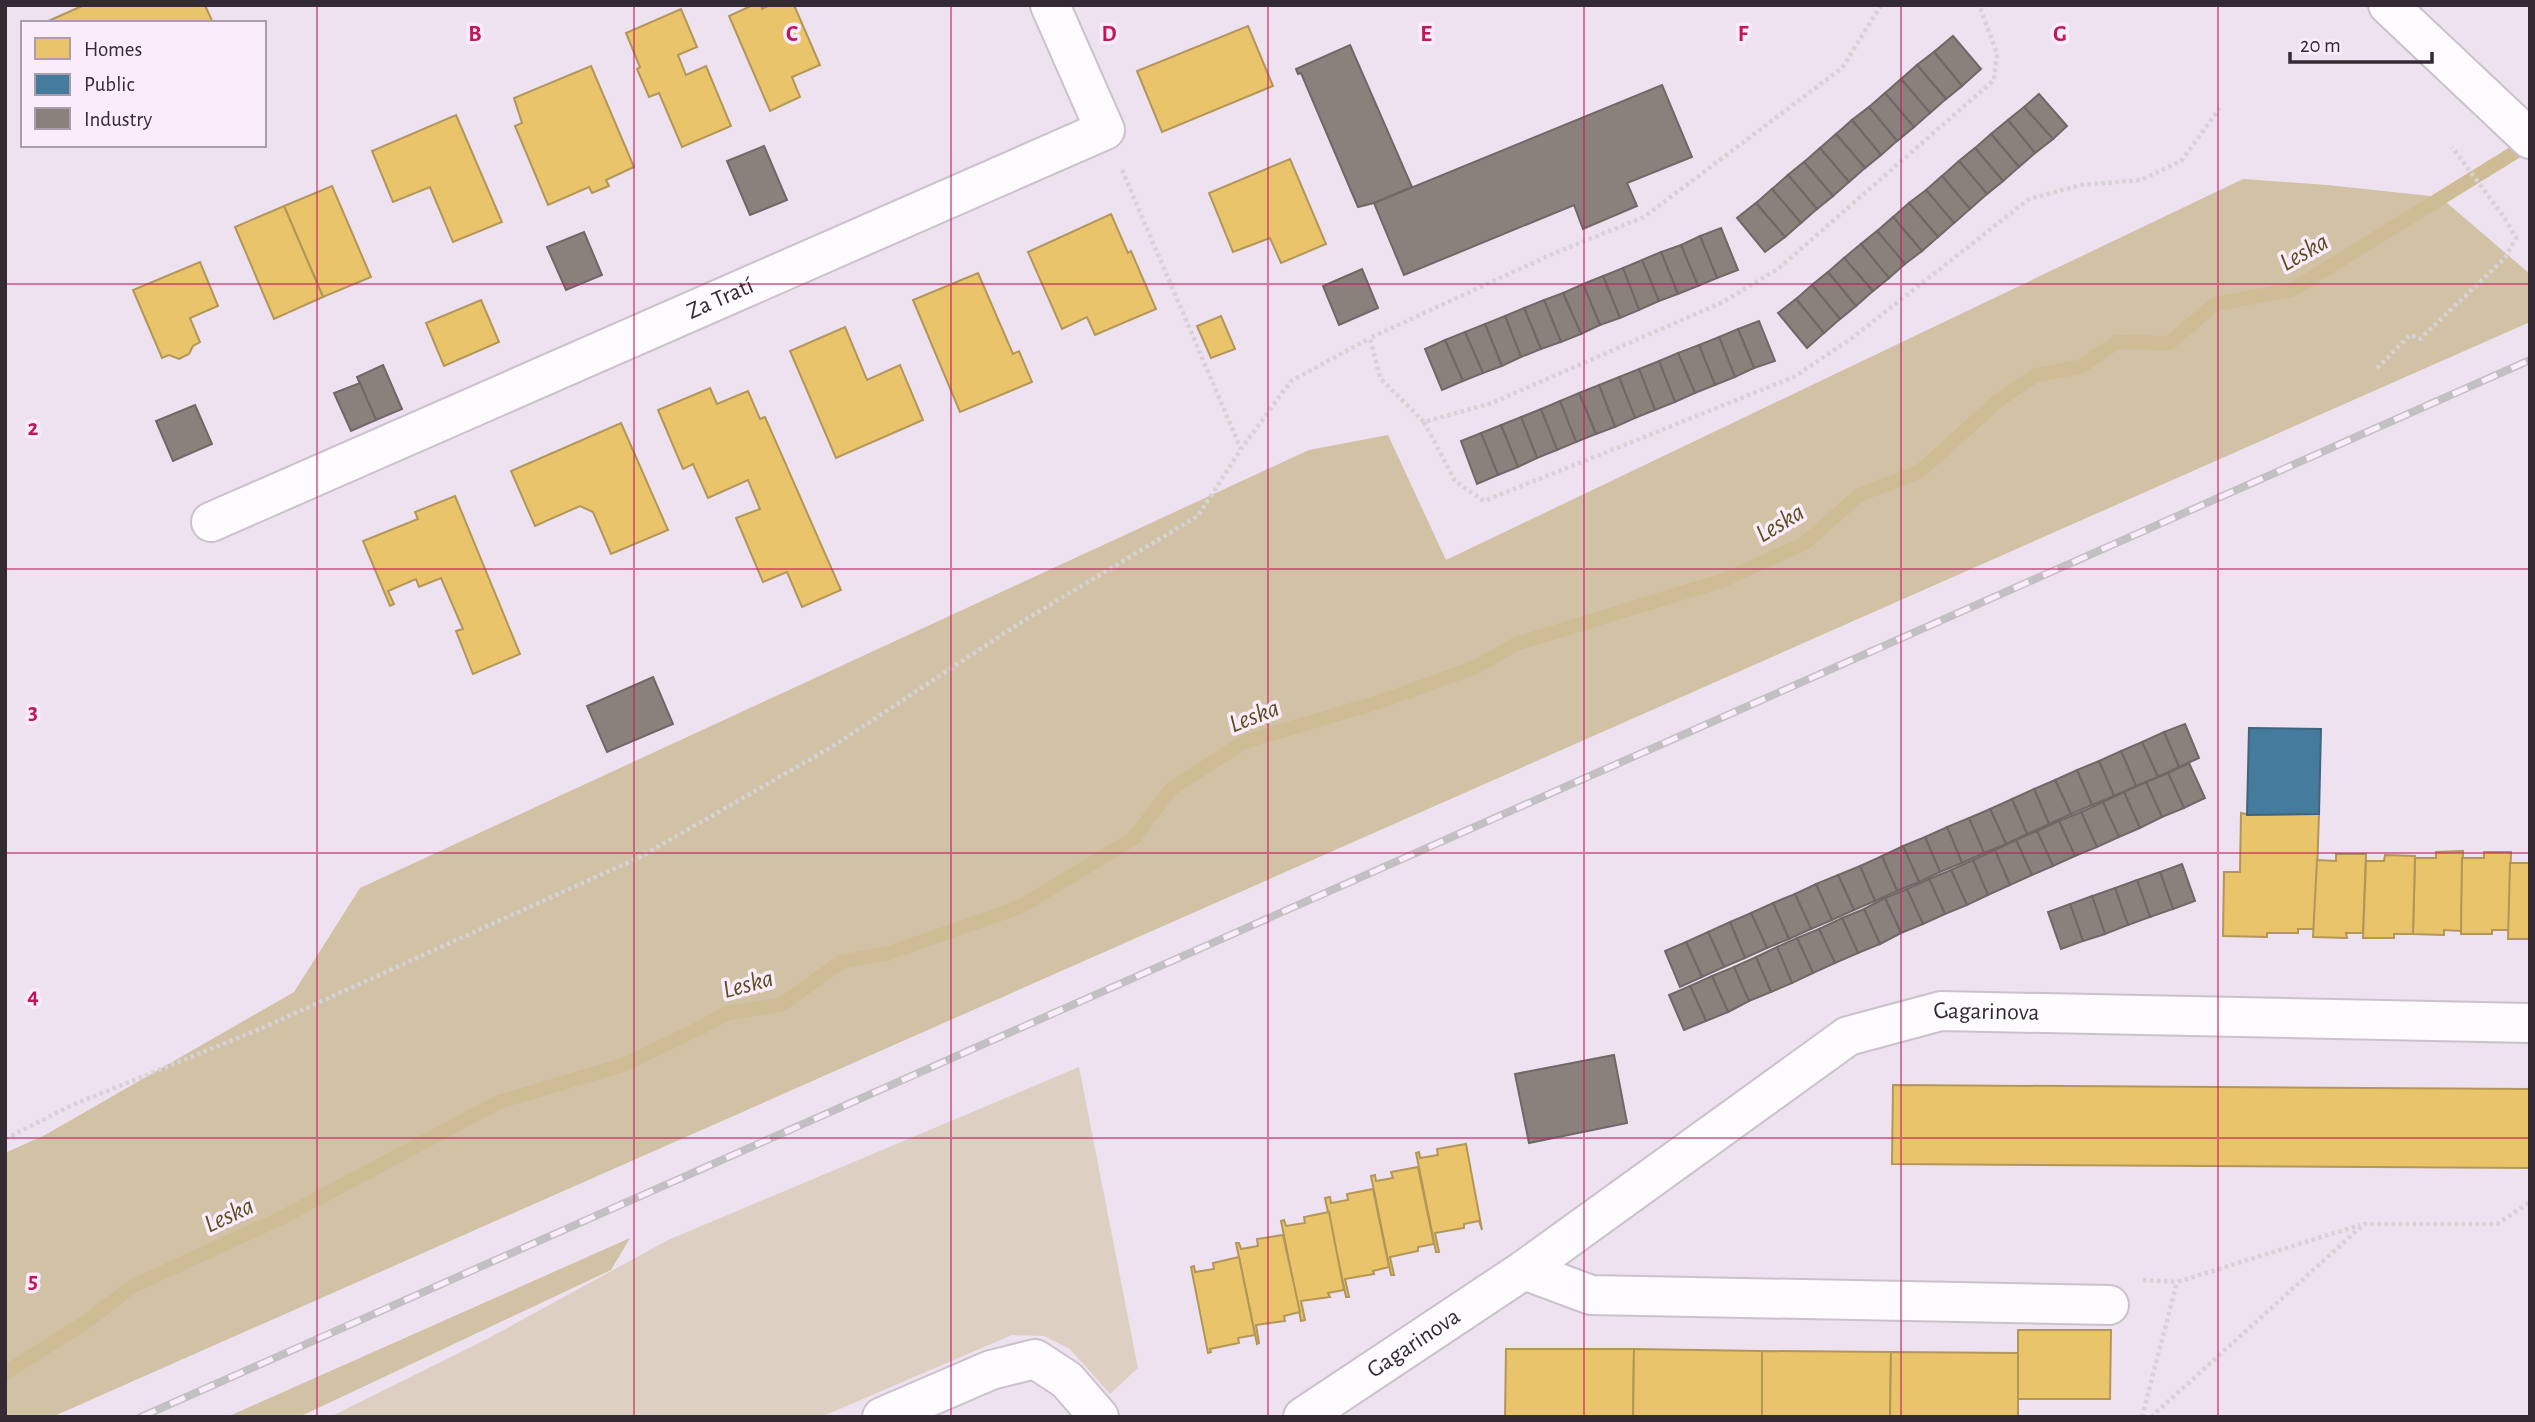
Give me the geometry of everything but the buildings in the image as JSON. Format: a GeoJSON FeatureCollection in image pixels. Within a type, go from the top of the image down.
{"type":"FeatureCollection","features":[{"type":"Feature","properties":{"kind":"street"},"geometry":{"type":"LineString","coordinates":[[1050,5],[1105,130]]}},
{"type":"Feature","properties":{"kind":"street"},"geometry":{"type":"LineString","coordinates":[[2388,5],[2530,139]]}},
{"type":"Feature","properties":{"kind":"street","name":"Za Tratí"},"geometry":{"type":"LineString","coordinates":[[211,522],[1105,130]]}},
{"type":"Feature","properties":{"kind":"street","name":"Gagarinova"},"geometry":{"type":"LineString","coordinates":[[1303,1417],[1524,1270],[1847,1036],[1941,1011],[2530,1023]]}},
{"type":"Feature","properties":{"kind":"street"},"geometry":{"type":"LineString","coordinates":[[1524,1270],[1591,1295],[2120,1292]]}},
{"type":"Feature","properties":{"kind":"street"},"geometry":{"type":"LineString","coordinates":[[882,1417],[991,1370],[1035,1359],[1067,1380],[1099,1417]]}},
{"type":"Feature","properties":{"kind":"path"},"geometry":{"type":"LineString","coordinates":[[5,1139],[70,1106],[261,1029],[639,858],[830,748],[1023,621],[1198,516],[1241,449],[1291,382],[1370,338],[1550,255],[1644,217],[1842,68],[1881,5]]}},
{"type":"Feature","properties":{"kind":"path"},"geometry":{"type":"LineString","coordinates":[[1424,422],[1504,398],[1723,302],[1778,268],[1994,80],[1997,53],[1979,5]]}},
{"type":"Feature","properties":{"kind":"path"},"geometry":{"type":"LineString","coordinates":[[1370,338],[1380,378],[1424,422],[1455,481],[1484,501],[1794,377],[1852,338],[2029,199],[2081,185],[2141,180],[2181,162],[2220,108]]}},
{"type":"Feature","properties":{"kind":"path"},"geometry":{"type":"LineString","coordinates":[[1105,130],[1241,449]]}},
{"type":"Feature","properties":{"kind":"path"},"geometry":{"type":"LineString","coordinates":[[2377,368],[2410,335],[2420,339],[2505,258],[2516,238],[2504,217],[2452,147]]}},
{"type":"Feature","properties":{"kind":"path"},"geometry":{"type":"LineString","coordinates":[[2120,1292],[2177,1282],[2364,1224],[2497,1224],[2530,1202]]}},
{"type":"Feature","properties":{"kind":"path"},"geometry":{"type":"LineString","coordinates":[[2151,1417],[2364,1224]]}},
{"type":"Feature","properties":{"kind":"path"},"geometry":{"type":"LineString","coordinates":[[2142,1417],[2177,1282]]}},
{"type":"Feature","properties":{"kind":"shaded area"},"geometry":{"type":"Polygon","coordinates":[[[2243,179],[2440,197],[2530,274],[2530,322],[52,1417],[5,1417],[5,1153],[45,1135],[294,992],[360,888],[1309,450],[1388,435],[1446,560],[2243,179]]]}},
{"type":"Feature","properties":{"kind":"shaded area"},"geometry":{"type":"Polygon","coordinates":[[[1079,1067],[1138,1368],[1110,1394],[1070,1349],[1044,1336],[1012,1335],[821,1417],[330,1417],[487,1339],[668,1240],[1079,1067]]]}},
{"type":"Feature","properties":{"kind":"shaded area"},"geometry":{"type":"Polygon","coordinates":[[[630,1238],[611,1270],[299,1417],[227,1417],[630,1238]]]}},
{"type":"Feature","properties":{"kind":"waterway","name":"Leska"},"geometry":{"type":"LineString","coordinates":[[5,1373],[89,1320],[131,1287],[281,1218],[499,1102],[623,1065],[727,1013],[781,1005],[841,962],[889,953],[1020,907],[1134,838],[1171,789],[1244,742],[1379,702],[1476,667],[1516,644],[1724,580],[1805,543],[1859,495],[1919,472],[1999,400],[2036,375],[2080,367],[2117,342],[2169,343],[2215,304],[2292,290],[2530,143]]}},
{"type":"Feature","properties":{"kind":"railway"},"geometry":{"type":"LineString","coordinates":[[141,1417],[2530,360]]}}]}
